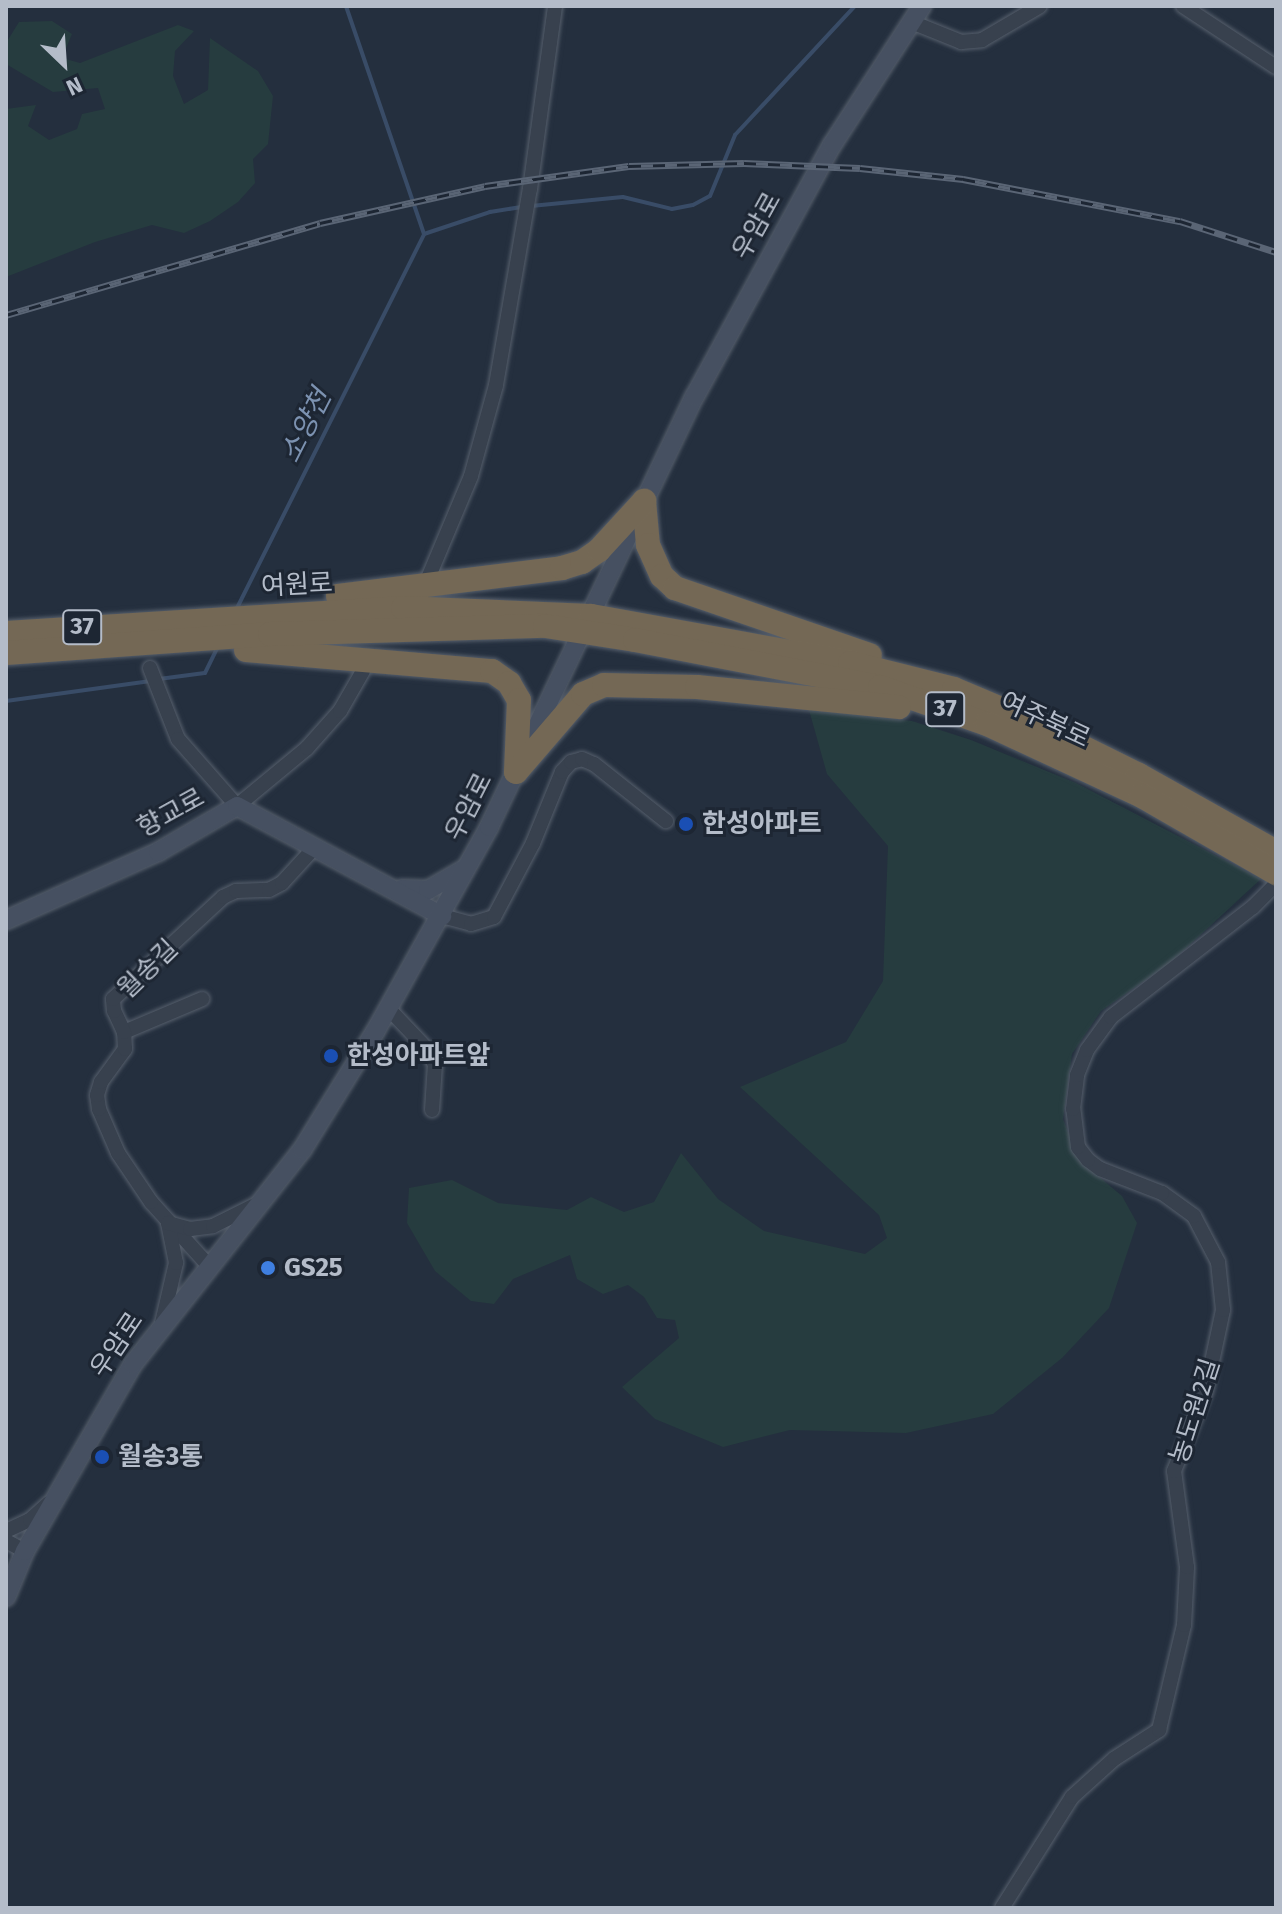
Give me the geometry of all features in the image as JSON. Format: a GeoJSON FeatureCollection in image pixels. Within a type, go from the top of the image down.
{"type":"FeatureCollection","features":[{"type":"Feature","properties":{"kind":"highway"},"geometry":{"type":"LineString","coordinates":[[274,625],[582,562],[599,550],[644,501]]}},
{"type":"Feature","properties":{"kind":"highway"},"geometry":{"type":"LineString","coordinates":[[644,501],[648,545],[662,576],[675,588],[900,665],[954,689]]}},
{"type":"Feature","properties":{"kind":"highway"},"geometry":{"type":"LineString","coordinates":[[274,625],[501,675],[515,691],[521,710],[516,772]]}},
{"type":"Feature","properties":{"kind":"highway","name":"여원로"},"geometry":{"type":"LineString","coordinates":[[6,633],[153,632],[274,625],[587,625]]}},
{"type":"Feature","properties":{"kind":"highway","name":"여주북로"},"geometry":{"type":"LineString","coordinates":[[587,625],[850,663],[954,689],[1032,722],[1139,775],[1276,852]]}},
{"type":"Feature","properties":{"kind":"highway","name":"여주북로"},"geometry":{"type":"LineString","coordinates":[[587,625],[880,687],[987,724],[1142,796],[1276,873]]}},
{"type":"Feature","properties":{"kind":"highway","name":"여원로"},"geometry":{"type":"LineString","coordinates":[[6,653],[153,632]]}},
{"type":"Feature","properties":{"kind":"highway"},"geometry":{"type":"LineString","coordinates":[[516,772],[583,694],[615,683],[874,703],[987,724]]}},
{"type":"Feature","properties":{"kind":"main road","name":"우암로"},"geometry":{"type":"LineString","coordinates":[[6,1597],[25,1551],[133,1364],[208,1265],[302,1150],[389,1009],[442,916],[516,772],[695,396],[832,145],[918,14]]}},
{"type":"Feature","properties":{"kind":"main road","name":"향교로"},"geometry":{"type":"LineString","coordinates":[[6,920],[158,852],[237,806],[442,916]]}},
{"type":"Feature","properties":{"kind":"main road"},"geometry":{"type":"LineString","coordinates":[[392,887],[412,892],[428,890],[468,866]]}},
{"type":"Feature","properties":{"kind":"street"},"geometry":{"type":"LineString","coordinates":[[429,576],[454,522],[490,413],[530,189],[555,6]]}},
{"type":"Feature","properties":{"kind":"street"},"geometry":{"type":"LineString","coordinates":[[918,14],[961,42],[982,40],[1040,6]]}},
{"type":"Feature","properties":{"kind":"street"},"geometry":{"type":"LineString","coordinates":[[1183,6],[1276,67]]}},
{"type":"Feature","properties":{"kind":"street"},"geometry":{"type":"LineString","coordinates":[[150,668],[172,728],[237,806],[322,732],[340,711],[363,671]]}},
{"type":"Feature","properties":{"kind":"street"},"geometry":{"type":"LineString","coordinates":[[442,916],[471,924],[494,917],[533,843],[562,772],[571,762],[582,759],[594,764],[666,821]]}},
{"type":"Feature","properties":{"kind":"street","name":"월송길"},"geometry":{"type":"LineString","coordinates":[[208,1265],[168,1223],[118,1153],[99,1109],[97,1095],[101,1082],[122,1058],[124,1032],[114,1011],[113,999],[223,897],[236,891],[269,890],[282,883],[315,847]]}},
{"type":"Feature","properties":{"kind":"street","name":"농도원2길"},"geometry":{"type":"LineString","coordinates":[[1002,1908],[1072,1797],[1114,1759],[1159,1730],[1185,1612],[1187,1567],[1174,1471],[1206,1390],[1223,1310],[1218,1262],[1194,1216],[1179,1202],[1100,1169],[1078,1147],[1073,1109],[1077,1075],[1087,1050],[1111,1017],[1253,907],[1276,884]]}},
{"type":"Feature","properties":{"kind":"street"},"geometry":{"type":"LineString","coordinates":[[124,1032],[202,999]]}},
{"type":"Feature","properties":{"kind":"street"},"geometry":{"type":"LineString","coordinates":[[389,1009],[425,1047],[435,1064],[432,1110]]}},
{"type":"Feature","properties":{"kind":"street"},"geometry":{"type":"LineString","coordinates":[[162,1324],[176,1263],[168,1223],[190,1229],[213,1226],[263,1201]]}},
{"type":"Feature","properties":{"kind":"street"},"geometry":{"type":"LineString","coordinates":[[6,1531],[30,1520],[53,1501]]}},
{"type":"Feature","properties":{"kind":"street"},"geometry":{"type":"LineString","coordinates":[[6,1541],[25,1551]]}},
{"type":"Feature","properties":{"kind":"green space"},"geometry":{"type":"Polygon","coordinates":[[[52,21],[72,34],[62,58],[80,63],[178,25],[194,31],[175,51],[173,76],[184,104],[208,90],[210,38],[258,71],[273,96],[268,144],[253,159],[255,183],[238,202],[210,221],[184,233],[152,225],[95,242],[6,277],[6,109],[36,105],[28,126],[49,140],[77,129],[82,114],[105,109],[98,88],[53,92],[6,64],[6,43],[19,22],[52,21]]]}},
{"type":"Feature","properties":{"kind":"green space"},"geometry":{"type":"Polygon","coordinates":[[[809,710],[912,721],[971,740],[1076,783],[1261,879],[1170,963],[1101,1011],[1072,1054],[1063,1119],[1079,1160],[1122,1196],[1137,1223],[1109,1308],[1062,1358],[993,1414],[906,1433],[790,1430],[723,1447],[655,1419],[622,1387],[679,1338],[675,1320],[657,1318],[644,1297],[628,1285],[603,1294],[577,1279],[570,1255],[513,1279],[494,1304],[471,1301],[435,1271],[407,1223],[409,1188],[452,1180],[498,1203],[567,1210],[591,1197],[624,1212],[654,1202],[681,1153],[718,1199],[764,1231],[865,1254],[887,1238],[879,1215],[740,1087],[846,1042],[883,981],[888,846],[827,774],[809,710]]]}},
{"type":"Feature","properties":{"kind":"waterway","name":"소양천"},"geometry":{"type":"LineString","coordinates":[[236,610],[424,234],[346,6]]}},
{"type":"Feature","properties":{"kind":"waterway"},"geometry":{"type":"LineString","coordinates":[[531,206],[623,197],[672,209],[693,205],[710,196],[735,135],[855,6]]}},
{"type":"Feature","properties":{"kind":"waterway"},"geometry":{"type":"LineString","coordinates":[[424,234],[490,212],[522,207]]}},
{"type":"Feature","properties":{"kind":"waterway","name":"소양천"},"geometry":{"type":"LineString","coordinates":[[159,679],[205,673],[218,646]]}},
{"type":"Feature","properties":{"kind":"waterway","name":"소양천"},"geometry":{"type":"LineString","coordinates":[[6,701],[151,681]]}},
{"type":"Feature","properties":{"kind":"railway"},"geometry":{"type":"LineString","coordinates":[[6,315],[320,223],[485,186],[629,166],[744,163],[860,168],[963,179],[1180,221],[1276,252]]}},
{"type":"Feature","properties":{"kind":"place","name":"한성아파트"},"geometry":{"type":"Point","coordinates":[686,824]}},
{"type":"Feature","properties":{"kind":"place","name":"한성아파트앞"},"geometry":{"type":"Point","coordinates":[331,1056]}},
{"type":"Feature","properties":{"kind":"place","name":"GS25"},"geometry":{"type":"Point","coordinates":[268,1268]}},
{"type":"Feature","properties":{"kind":"place","name":"월송3통"},"geometry":{"type":"Point","coordinates":[102,1457]}}]}
